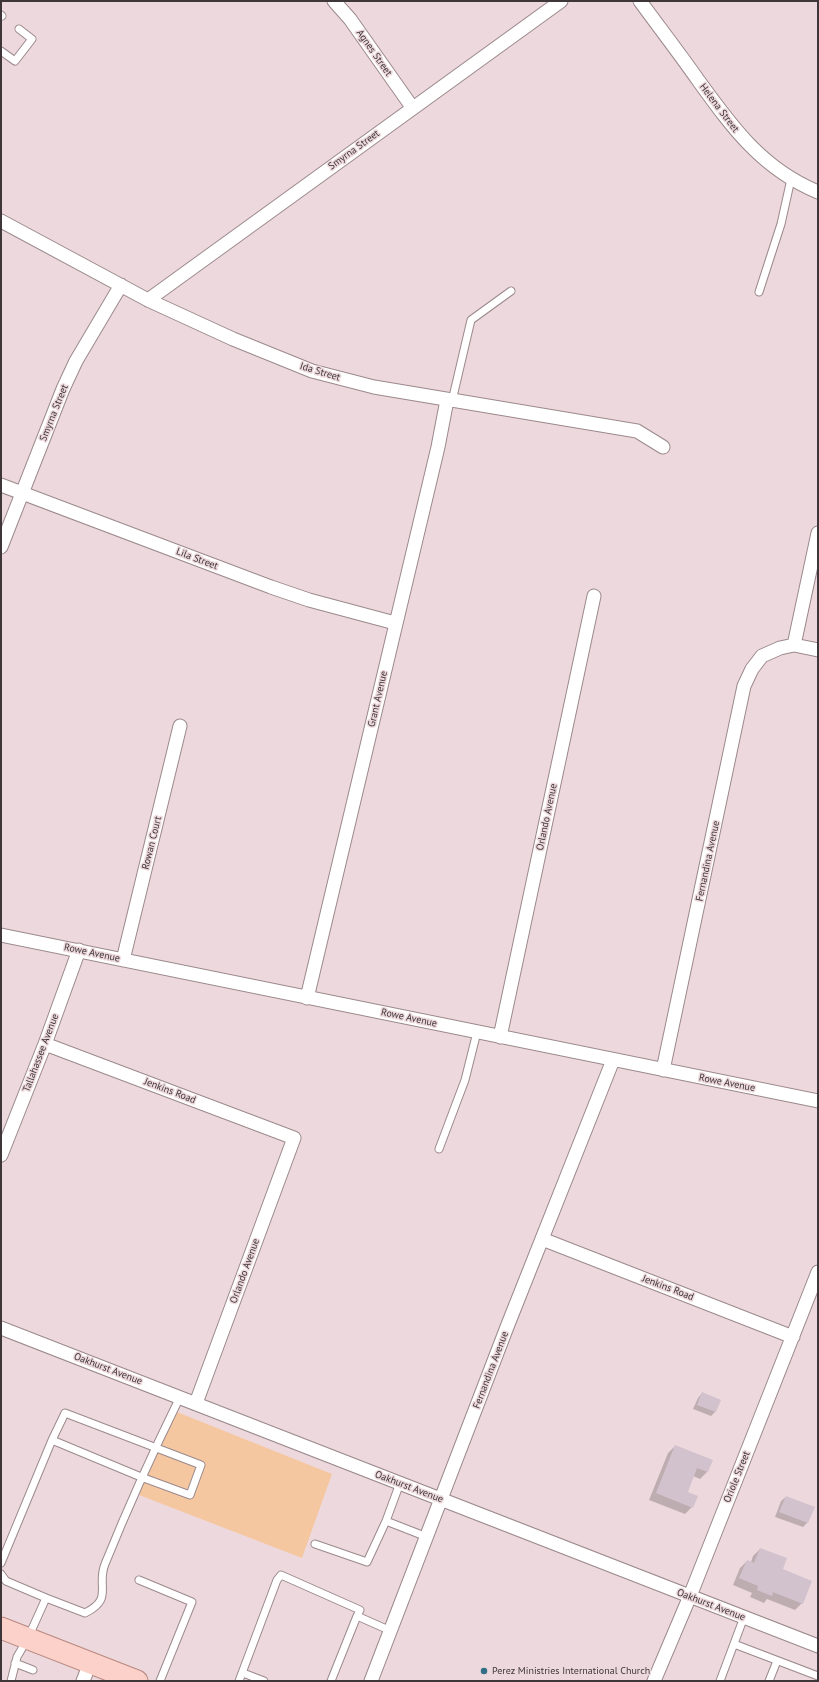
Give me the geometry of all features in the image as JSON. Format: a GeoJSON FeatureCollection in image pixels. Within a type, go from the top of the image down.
{"type":"FeatureCollection","features":[{"type":"Feature","properties":{"kind":"main road"},"geometry":{"type":"LineString","coordinates":[[1,1628],[28,1638],[86,1672],[137,1681]]}},
{"type":"Feature","properties":{"kind":"street","name":"Agnes Street"},"geometry":{"type":"LineString","coordinates":[[334,1],[350,19],[412,107]]}},
{"type":"Feature","properties":{"kind":"street","name":"Smyrna Street"},"geometry":{"type":"LineString","coordinates":[[148,300],[412,107],[561,1]]}},
{"type":"Feature","properties":{"kind":"street","name":"Helena Street"},"geometry":{"type":"LineString","coordinates":[[640,1],[734,130],[769,163],[791,179],[818,192]]}},
{"type":"Feature","properties":{"kind":"street","name":"Ida Street"},"geometry":{"type":"LineString","coordinates":[[1,221],[148,300],[233,339],[312,371],[374,387],[637,431],[663,447]]}},
{"type":"Feature","properties":{"kind":"street","name":"Smyrna Street"},"geometry":{"type":"LineString","coordinates":[[1,547],[62,389],[76,361],[121,285]]}},
{"type":"Feature","properties":{"kind":"street","name":"Grant Avenue"},"geometry":{"type":"LineString","coordinates":[[307,998],[450,400]]}},
{"type":"Feature","properties":{"kind":"street","name":"Lila Street"},"geometry":{"type":"LineString","coordinates":[[1,485],[271,587],[309,600],[396,623]]}},
{"type":"Feature","properties":{"kind":"street"},"geometry":{"type":"LineString","coordinates":[[818,533],[794,645],[818,650]]}},
{"type":"Feature","properties":{"kind":"street","name":"Orlando Avenue"},"geometry":{"type":"LineString","coordinates":[[500,1037],[594,596]]}},
{"type":"Feature","properties":{"kind":"street","name":"Fernandina Avenue"},"geometry":{"type":"LineString","coordinates":[[663,1070],[744,686],[752,669],[762,656],[780,648],[794,645]]}},
{"type":"Feature","properties":{"kind":"street","name":"Rowan Court"},"geometry":{"type":"LineString","coordinates":[[123,960],[180,726]]}},
{"type":"Feature","properties":{"kind":"street","name":"Rowe Avenue"},"geometry":{"type":"LineString","coordinates":[[1,935],[818,1101]]}},
{"type":"Feature","properties":{"kind":"street","name":"Tallahassee Avenue"},"geometry":{"type":"LineString","coordinates":[[1,1155],[45,1044],[78,950]]}},
{"type":"Feature","properties":{"kind":"street","name":"Jenkins Road"},"geometry":{"type":"LineString","coordinates":[[45,1044],[294,1138]]}},
{"type":"Feature","properties":{"kind":"street","name":"Fernandina Avenue"},"geometry":{"type":"LineString","coordinates":[[372,1681],[542,1239],[613,1060]]}},
{"type":"Feature","properties":{"kind":"street","name":"Orlando Avenue"},"geometry":{"type":"LineString","coordinates":[[196,1403],[294,1138]]}},
{"type":"Feature","properties":{"kind":"street","name":"Jenkins Road"},"geometry":{"type":"LineString","coordinates":[[542,1239],[793,1337]]}},
{"type":"Feature","properties":{"kind":"street","name":"Oriole Street"},"geometry":{"type":"LineString","coordinates":[[654,1681],[690,1596],[818,1272]]}},
{"type":"Feature","properties":{"kind":"street","name":"Oakhurst Avenue"},"geometry":{"type":"LineString","coordinates":[[1,1328],[818,1646]]}},
{"type":"Feature","properties":{"kind":"lane"},"geometry":{"type":"LineString","coordinates":[[1,51],[16,61],[32,39],[19,29]]}},
{"type":"Feature","properties":{"kind":"lane"},"geometry":{"type":"LineString","coordinates":[[759,292],[781,224],[791,179]]}},
{"type":"Feature","properties":{"kind":"lane"},"geometry":{"type":"LineString","coordinates":[[450,400],[471,320],[511,291]]}},
{"type":"Feature","properties":{"kind":"lane"},"geometry":{"type":"LineString","coordinates":[[438,1149],[465,1080],[477,1032]]}},
{"type":"Feature","properties":{"kind":"lane"},"geometry":{"type":"LineString","coordinates":[[1,1574],[6,1581],[85,1613],[97,1607],[102,1598],[104,1567],[141,1477],[180,1397]]}},
{"type":"Feature","properties":{"kind":"lane"},"geometry":{"type":"LineString","coordinates":[[1,1563],[52,1440],[65,1413],[202,1465],[190,1495],[141,1477],[52,1440]]}},
{"type":"Feature","properties":{"kind":"lane"},"geometry":{"type":"LineString","coordinates":[[315,1544],[366,1562],[386,1521],[400,1483]]}},
{"type":"Feature","properties":{"kind":"lane"},"geometry":{"type":"LineString","coordinates":[[386,1521],[427,1537]]}},
{"type":"Feature","properties":{"kind":"lane"},"geometry":{"type":"LineString","coordinates":[[239,1681],[281,1575],[360,1610],[331,1681]]}},
{"type":"Feature","properties":{"kind":"lane"},"geometry":{"type":"LineString","coordinates":[[139,1580],[192,1602],[160,1681]]}},
{"type":"Feature","properties":{"kind":"lane"},"geometry":{"type":"LineString","coordinates":[[11,1681],[15,1663],[46,1598]]}},
{"type":"Feature","properties":{"kind":"lane"},"geometry":{"type":"LineString","coordinates":[[357,1616],[391,1631]]}},
{"type":"Feature","properties":{"kind":"lane"},"geometry":{"type":"LineString","coordinates":[[720,1681],[744,1617]]}},
{"type":"Feature","properties":{"kind":"lane"},"geometry":{"type":"LineString","coordinates":[[734,1644],[818,1676]]}},
{"type":"Feature","properties":{"kind":"lane"},"geometry":{"type":"LineString","coordinates":[[769,1681],[777,1661]]}},
{"type":"Feature","properties":{"kind":"lane"},"geometry":{"type":"LineString","coordinates":[[15,1663],[33,1670]]}},
{"type":"Feature","properties":{"kind":"lane"},"geometry":{"type":"LineString","coordinates":[[243,1673],[264,1681]]}},
{"type":"Feature","properties":{"kind":"shaded area"},"geometry":{"type":"Polygon","coordinates":[[[172,1410],[332,1474],[302,1558],[139,1495],[172,1410]]]}},
{"type":"Feature","properties":{"kind":"building"},"geometry":{"type":"Polygon","coordinates":[[[702,1392],[721,1400],[716,1412],[697,1405],[702,1392]]]}},
{"type":"Feature","properties":{"kind":"building"},"geometry":{"type":"Polygon","coordinates":[[[675,1445],[713,1460],[708,1472],[697,1468],[688,1492],[698,1496],[693,1508],[656,1493],[675,1445]]]}},
{"type":"Feature","properties":{"kind":"building"},"geometry":{"type":"Polygon","coordinates":[[[786,1496],[815,1507],[808,1523],[779,1512],[786,1496]]]}},
{"type":"Feature","properties":{"kind":"building"},"geometry":{"type":"Polygon","coordinates":[[[760,1548],[787,1558],[783,1569],[812,1581],[803,1604],[773,1592],[772,1596],[757,1590],[758,1586],[739,1578],[747,1560],[754,1563],[760,1548]]]}},
{"type":"Feature","properties":{"kind":"place","name":"Perez Ministries International Church"},"geometry":{"type":"Point","coordinates":[484,1671]}}]}
